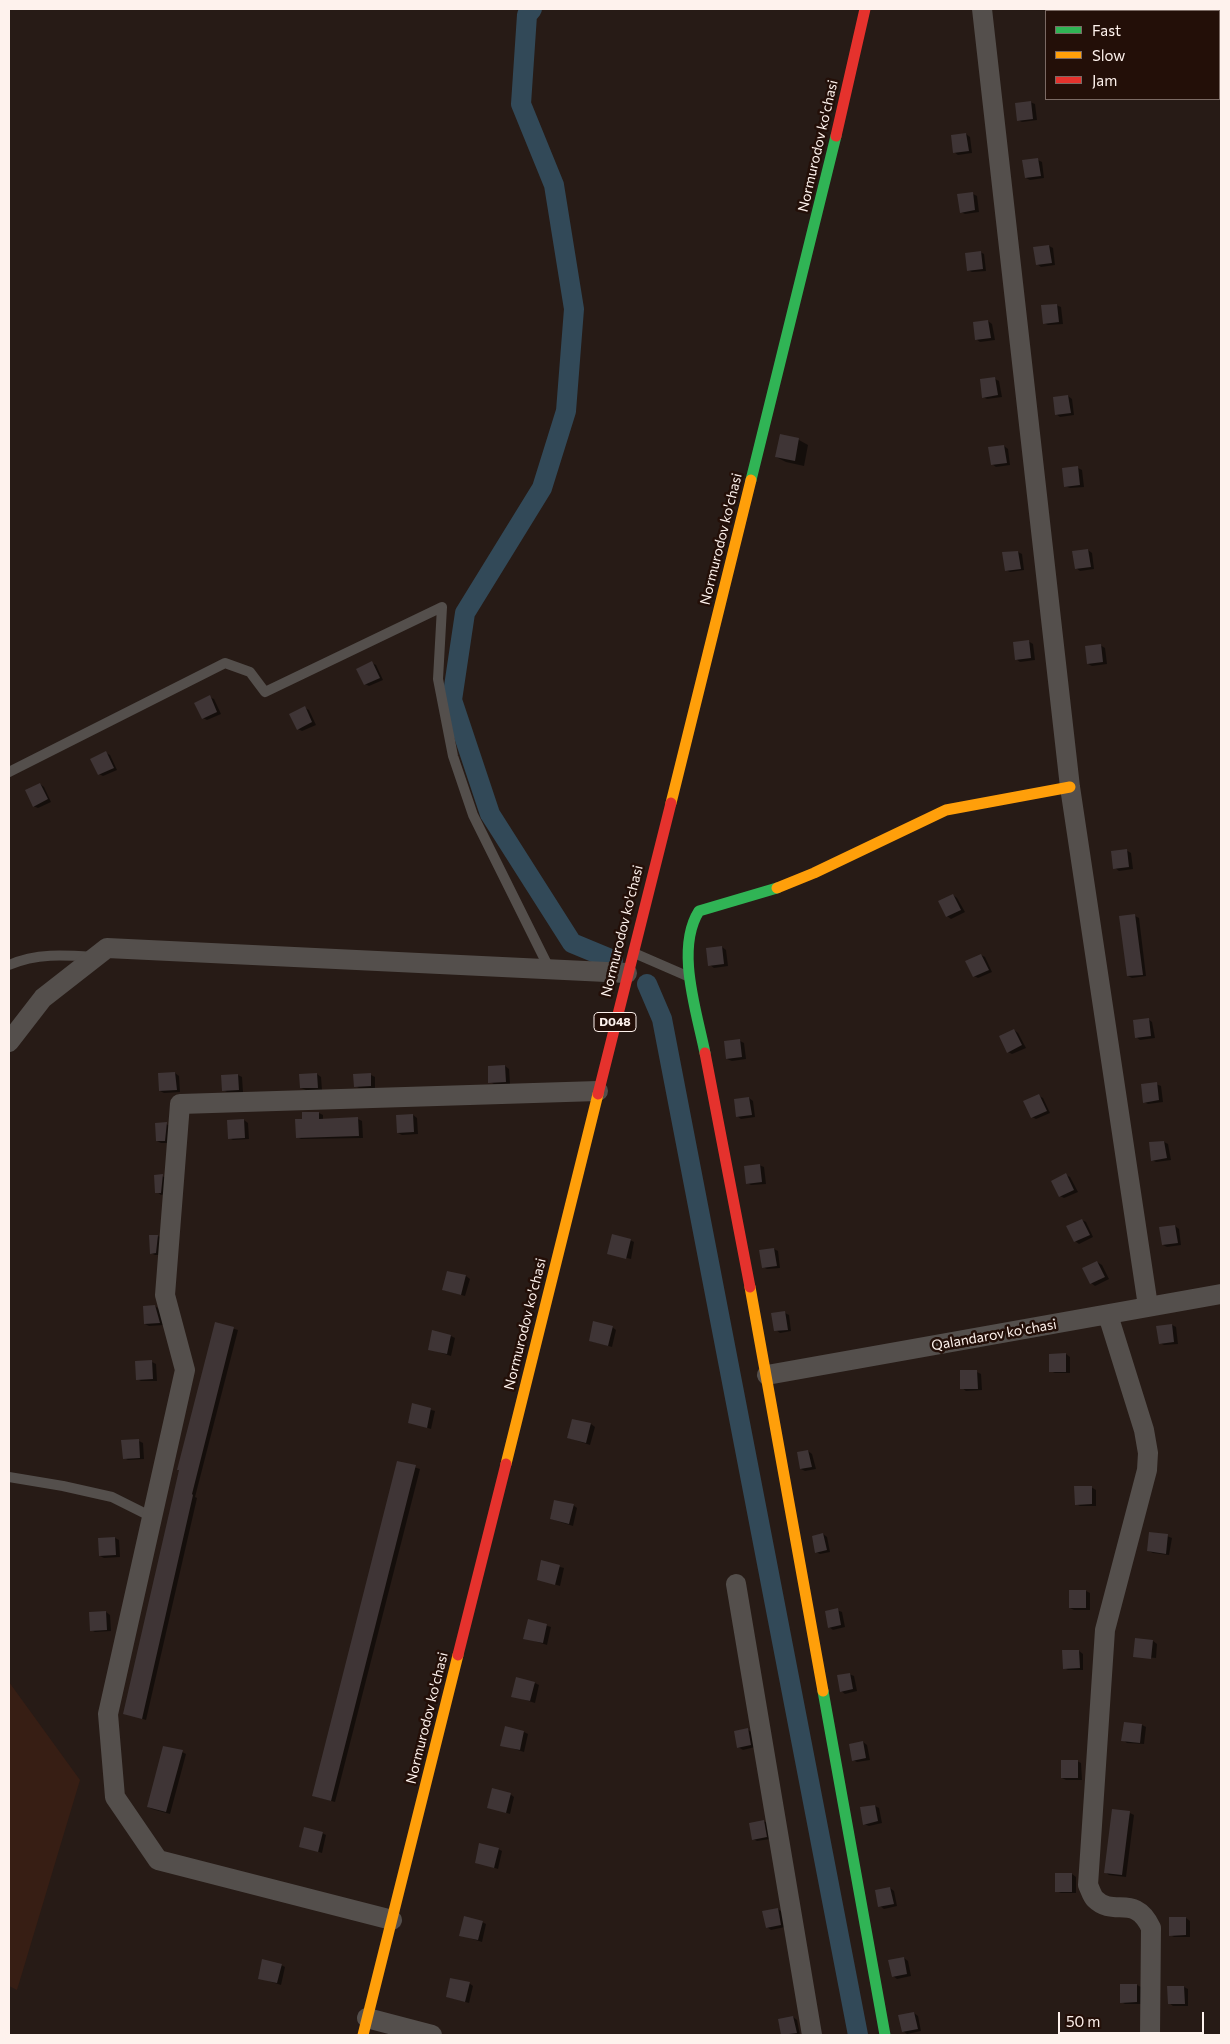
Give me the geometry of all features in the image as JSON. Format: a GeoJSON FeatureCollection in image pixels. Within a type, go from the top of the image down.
{"type":"FeatureCollection","features":[{"type":"Feature","properties":{"kind":"main road","name":"Normurodov ko'chasi"},"geometry":{"type":"LineString","coordinates":[[365,2026],[826,181],[865,9]]}},
{"type":"Feature","properties":{"kind":"main road"},"geometry":{"type":"LineString","coordinates":[[885,2035],[767,1375],[690,978],[688,940],[694,917],[699,911],[764,893],[814,873],[946,810],[1070,787]]}},
{"type":"Feature","properties":{"kind":"street"},"geometry":{"type":"LineString","coordinates":[[982,9],[1070,787],[1148,1306]]}},
{"type":"Feature","properties":{"kind":"street"},"geometry":{"type":"LineString","coordinates":[[9,1042],[43,998],[107,948],[627,973]]}},
{"type":"Feature","properties":{"kind":"street"},"geometry":{"type":"LineString","coordinates":[[392,1920],[158,1860],[115,1797],[108,1714],[185,1370],[165,1295],[180,1104],[598,1091]]}},
{"type":"Feature","properties":{"kind":"street","name":"Qalandarov ko'chasi"},"geometry":{"type":"LineString","coordinates":[[767,1375],[1221,1294]]}},
{"type":"Feature","properties":{"kind":"street"},"geometry":{"type":"LineString","coordinates":[[1108,1315],[1144,1430],[1148,1453],[1147,1470],[1105,1630],[1088,1885],[1094,1898],[1103,1905],[1136,1909],[1146,1916],[1151,1928],[1150,2035]]}},
{"type":"Feature","properties":{"kind":"street"},"geometry":{"type":"LineString","coordinates":[[736,1584],[812,2035]]}},
{"type":"Feature","properties":{"kind":"street"},"geometry":{"type":"LineString","coordinates":[[365,2026],[432,2035]]}},
{"type":"Feature","properties":{"kind":"lane"},"geometry":{"type":"LineString","coordinates":[[9,772],[226,663],[250,672],[265,692],[442,607],[438,680],[453,756],[473,815],[550,970]]}},
{"type":"Feature","properties":{"kind":"lane"},"geometry":{"type":"LineString","coordinates":[[633,952],[690,978]]}},
{"type":"Feature","properties":{"kind":"lane"},"geometry":{"type":"LineString","coordinates":[[9,965],[21,959],[49,954],[96,957]]}},
{"type":"Feature","properties":{"kind":"lane"},"geometry":{"type":"LineString","coordinates":[[9,1477],[112,1497],[152,1517]]}},
{"type":"Feature","properties":{"kind":"shaded area"},"geometry":{"type":"Polygon","coordinates":[[[9,1682],[80,1780],[17,1990],[9,1986],[9,1682]]]}},
{"type":"Feature","properties":{"kind":"building"},"geometry":{"type":"Polygon","coordinates":[[[1031,101],[1033,119],[1017,121],[1015,103],[1031,101]]]}},
{"type":"Feature","properties":{"kind":"building"},"geometry":{"type":"Polygon","coordinates":[[[966,133],[969,151],[953,153],[951,135],[966,133]]]}},
{"type":"Feature","properties":{"kind":"building"},"geometry":{"type":"Polygon","coordinates":[[[1038,158],[1041,176],[1025,178],[1022,160],[1038,158]]]}},
{"type":"Feature","properties":{"kind":"building"},"geometry":{"type":"Polygon","coordinates":[[[973,192],[975,210],[960,213],[957,194],[973,192]]]}},
{"type":"Feature","properties":{"kind":"building"},"geometry":{"type":"Polygon","coordinates":[[[1049,245],[1052,263],[1036,265],[1033,247],[1049,245]]]}},
{"type":"Feature","properties":{"kind":"building"},"geometry":{"type":"Polygon","coordinates":[[[981,251],[983,269],[967,271],[965,253],[981,251]]]}},
{"type":"Feature","properties":{"kind":"building"},"geometry":{"type":"Polygon","coordinates":[[[1057,304],[1059,322],[1043,324],[1041,305],[1057,304]]]}},
{"type":"Feature","properties":{"kind":"building"},"geometry":{"type":"Polygon","coordinates":[[[988,320],[991,338],[975,340],[973,322],[988,320]]]}},
{"type":"Feature","properties":{"kind":"building"},"geometry":{"type":"Polygon","coordinates":[[[995,377],[998,395],[982,398],[980,379],[995,377]]]}},
{"type":"Feature","properties":{"kind":"building"},"geometry":{"type":"Polygon","coordinates":[[[1068,395],[1071,413],[1055,415],[1053,397],[1068,395]]]}},
{"type":"Feature","properties":{"kind":"building"},"geometry":{"type":"Polygon","coordinates":[[[780,434],[799,438],[795,461],[775,457],[780,434]]]}},
{"type":"Feature","properties":{"kind":"building"},"geometry":{"type":"Polygon","coordinates":[[[1004,445],[1007,463],[991,465],[988,447],[1004,445]]]}},
{"type":"Feature","properties":{"kind":"building"},"geometry":{"type":"Polygon","coordinates":[[[1078,466],[1080,485],[1064,487],[1062,468],[1078,466]]]}},
{"type":"Feature","properties":{"kind":"building"},"geometry":{"type":"Polygon","coordinates":[[[1088,549],[1091,567],[1075,569],[1072,551],[1088,549]]]}},
{"type":"Feature","properties":{"kind":"building"},"geometry":{"type":"Polygon","coordinates":[[[1018,551],[1021,569],[1005,571],[1002,552],[1018,551]]]}},
{"type":"Feature","properties":{"kind":"building"},"geometry":{"type":"Polygon","coordinates":[[[1029,640],[1031,658],[1015,660],[1013,642],[1029,640]]]}},
{"type":"Feature","properties":{"kind":"building"},"geometry":{"type":"Polygon","coordinates":[[[1101,644],[1103,662],[1087,664],[1085,646],[1101,644]]]}},
{"type":"Feature","properties":{"kind":"building"},"geometry":{"type":"Polygon","coordinates":[[[372,661],[380,678],[364,685],[356,669],[372,661]]]}},
{"type":"Feature","properties":{"kind":"building"},"geometry":{"type":"Polygon","coordinates":[[[210,695],[217,712],[202,719],[194,703],[210,695]]]}},
{"type":"Feature","properties":{"kind":"building"},"geometry":{"type":"Polygon","coordinates":[[[305,706],[312,722],[297,730],[289,714],[305,706]]]}},
{"type":"Feature","properties":{"kind":"building"},"geometry":{"type":"Polygon","coordinates":[[[106,751],[114,768],[98,775],[90,759],[106,751]]]}},
{"type":"Feature","properties":{"kind":"building"},"geometry":{"type":"Polygon","coordinates":[[[40,783],[48,799],[33,807],[25,790],[40,783]]]}},
{"type":"Feature","properties":{"kind":"building"},"geometry":{"type":"Polygon","coordinates":[[[1127,849],[1129,867],[1113,869],[1111,851],[1127,849]]]}},
{"type":"Feature","properties":{"kind":"building"},"geometry":{"type":"Polygon","coordinates":[[[953,894],[961,910],[946,917],[938,901],[953,894]]]}},
{"type":"Feature","properties":{"kind":"building"},"geometry":{"type":"Polygon","coordinates":[[[1135,914],[1143,975],[1127,976],[1119,916],[1135,914]]]}},
{"type":"Feature","properties":{"kind":"building"},"geometry":{"type":"Polygon","coordinates":[[[722,946],[724,964],[708,966],[706,948],[722,946]]]}},
{"type":"Feature","properties":{"kind":"building"},"geometry":{"type":"Polygon","coordinates":[[[981,954],[989,970],[973,977],[965,961],[981,954]]]}},
{"type":"Feature","properties":{"kind":"building"},"geometry":{"type":"Polygon","coordinates":[[[1149,1018],[1151,1036],[1135,1038],[1133,1020],[1149,1018]]]}},
{"type":"Feature","properties":{"kind":"building"},"geometry":{"type":"Polygon","coordinates":[[[1014,1029],[1022,1045],[1007,1053],[999,1036],[1014,1029]]]}},
{"type":"Feature","properties":{"kind":"building"},"geometry":{"type":"Polygon","coordinates":[[[740,1039],[742,1057],[726,1059],[724,1041],[740,1039]]]}},
{"type":"Feature","properties":{"kind":"building"},"geometry":{"type":"Polygon","coordinates":[[[505,1065],[506,1082],[488,1083],[488,1066],[505,1065]]]}},
{"type":"Feature","properties":{"kind":"building"},"geometry":{"type":"Polygon","coordinates":[[[175,1072],[177,1090],[159,1091],[158,1073],[175,1072]]]}},
{"type":"Feature","properties":{"kind":"building"},"geometry":{"type":"Polygon","coordinates":[[[317,1073],[318,1088],[300,1088],[299,1074],[317,1073]]]}},
{"type":"Feature","properties":{"kind":"building"},"geometry":{"type":"Polygon","coordinates":[[[371,1073],[371,1086],[354,1087],[353,1074],[371,1073]]]}},
{"type":"Feature","properties":{"kind":"building"},"geometry":{"type":"Polygon","coordinates":[[[238,1074],[239,1090],[222,1091],[221,1075],[238,1074]]]}},
{"type":"Feature","properties":{"kind":"building"},"geometry":{"type":"Polygon","coordinates":[[[1157,1082],[1159,1100],[1143,1103],[1141,1084],[1157,1082]]]}},
{"type":"Feature","properties":{"kind":"building"},"geometry":{"type":"Polygon","coordinates":[[[1039,1094],[1047,1111],[1031,1118],[1023,1101],[1039,1094]]]}},
{"type":"Feature","properties":{"kind":"building"},"geometry":{"type":"Polygon","coordinates":[[[749,1097],[752,1115],[736,1117],[734,1099],[749,1097]]]}},
{"type":"Feature","properties":{"kind":"building"},"geometry":{"type":"Polygon","coordinates":[[[302,1112],[319,1112],[319,1119],[358,1117],[359,1136],[296,1138],[295,1119],[302,1119],[302,1112]]]}},
{"type":"Feature","properties":{"kind":"building"},"geometry":{"type":"Polygon","coordinates":[[[413,1114],[414,1132],[397,1133],[396,1115],[413,1114]]]}},
{"type":"Feature","properties":{"kind":"building"},"geometry":{"type":"Polygon","coordinates":[[[244,1119],[245,1138],[228,1139],[227,1120],[244,1119]]]}},
{"type":"Feature","properties":{"kind":"building"},"geometry":{"type":"Polygon","coordinates":[[[167,1122],[165,1141],[156,1141],[155,1123],[167,1122]]]}},
{"type":"Feature","properties":{"kind":"building"},"geometry":{"type":"Polygon","coordinates":[[[1164,1141],[1167,1158],[1151,1161],[1149,1142],[1164,1141]]]}},
{"type":"Feature","properties":{"kind":"building"},"geometry":{"type":"Polygon","coordinates":[[[760,1164],[762,1182],[746,1184],[744,1166],[760,1164]]]}},
{"type":"Feature","properties":{"kind":"building"},"geometry":{"type":"Polygon","coordinates":[[[1066,1173],[1074,1190],[1059,1197],[1051,1181],[1066,1173]]]}},
{"type":"Feature","properties":{"kind":"building"},"geometry":{"type":"Polygon","coordinates":[[[163,1174],[161,1193],[155,1193],[154,1175],[163,1174]]]}},
{"type":"Feature","properties":{"kind":"building"},"geometry":{"type":"Polygon","coordinates":[[[1082,1219],[1090,1235],[1074,1242],[1066,1226],[1082,1219]]]}},
{"type":"Feature","properties":{"kind":"building"},"geometry":{"type":"Polygon","coordinates":[[[1175,1225],[1178,1243],[1162,1245],[1159,1227],[1175,1225]]]}},
{"type":"Feature","properties":{"kind":"building"},"geometry":{"type":"Polygon","coordinates":[[[612,1234],[631,1239],[626,1259],[607,1254],[612,1234]]]}},
{"type":"Feature","properties":{"kind":"building"},"geometry":{"type":"Polygon","coordinates":[[[149,1235],[158,1235],[156,1253],[150,1254],[149,1235]]]}},
{"type":"Feature","properties":{"kind":"building"},"geometry":{"type":"Polygon","coordinates":[[[774,1248],[777,1266],[762,1268],[759,1250],[774,1248]]]}},
{"type":"Feature","properties":{"kind":"building"},"geometry":{"type":"Polygon","coordinates":[[[1097,1261],[1105,1277],[1090,1284],[1082,1268],[1097,1261]]]}},
{"type":"Feature","properties":{"kind":"building"},"geometry":{"type":"Polygon","coordinates":[[[447,1271],[466,1275],[461,1295],[442,1290],[447,1271]]]}},
{"type":"Feature","properties":{"kind":"building"},"geometry":{"type":"Polygon","coordinates":[[[155,1305],[160,1323],[144,1324],[143,1306],[155,1305]]]}},
{"type":"Feature","properties":{"kind":"building"},"geometry":{"type":"Polygon","coordinates":[[[785,1311],[788,1330],[774,1331],[771,1313],[785,1311]]]}},
{"type":"Feature","properties":{"kind":"building"},"geometry":{"type":"Polygon","coordinates":[[[593,1321],[613,1326],[608,1346],[589,1341],[593,1321]]]}},
{"type":"Feature","properties":{"kind":"building"},"geometry":{"type":"Polygon","coordinates":[[[215,1322],[234,1327],[192,1494],[142,1719],[123,1714],[179,1470],[177,1470],[215,1322]]]}},
{"type":"Feature","properties":{"kind":"building"},"geometry":{"type":"Polygon","coordinates":[[[1172,1324],[1174,1342],[1159,1344],[1156,1326],[1172,1324]]]}},
{"type":"Feature","properties":{"kind":"building"},"geometry":{"type":"Polygon","coordinates":[[[432,1330],[451,1335],[447,1354],[428,1350],[432,1330]]]}},
{"type":"Feature","properties":{"kind":"building"},"geometry":{"type":"Polygon","coordinates":[[[1066,1353],[1066,1372],[1049,1372],[1049,1354],[1066,1353]]]}},
{"type":"Feature","properties":{"kind":"building"},"geometry":{"type":"Polygon","coordinates":[[[152,1360],[153,1379],[136,1380],[135,1361],[152,1360]]]}},
{"type":"Feature","properties":{"kind":"building"},"geometry":{"type":"Polygon","coordinates":[[[960,1370],[977,1370],[978,1389],[960,1389],[960,1370]]]}},
{"type":"Feature","properties":{"kind":"building"},"geometry":{"type":"Polygon","coordinates":[[[412,1403],[431,1408],[427,1428],[408,1423],[412,1403]]]}},
{"type":"Feature","properties":{"kind":"building"},"geometry":{"type":"Polygon","coordinates":[[[572,1419],[591,1423],[586,1443],[567,1438],[572,1419]]]}},
{"type":"Feature","properties":{"kind":"building"},"geometry":{"type":"Polygon","coordinates":[[[139,1439],[140,1458],[123,1459],[121,1440],[139,1439]]]}},
{"type":"Feature","properties":{"kind":"building"},"geometry":{"type":"Polygon","coordinates":[[[808,1450],[812,1467],[800,1469],[797,1452],[808,1450]]]}},
{"type":"Feature","properties":{"kind":"building"},"geometry":{"type":"Polygon","coordinates":[[[397,1461],[416,1465],[331,1801],[312,1796],[397,1461]]]}},
{"type":"Feature","properties":{"kind":"building"},"geometry":{"type":"Polygon","coordinates":[[[1074,1486],[1092,1486],[1092,1504],[1075,1505],[1074,1486]]]}},
{"type":"Feature","properties":{"kind":"building"},"geometry":{"type":"Polygon","coordinates":[[[554,1500],[574,1504],[569,1524],[550,1519],[554,1500]]]}},
{"type":"Feature","properties":{"kind":"building"},"geometry":{"type":"Polygon","coordinates":[[[1149,1532],[1168,1534],[1166,1554],[1147,1551],[1149,1532]]]}},
{"type":"Feature","properties":{"kind":"building"},"geometry":{"type":"Polygon","coordinates":[[[823,1533],[827,1550],[815,1553],[812,1536],[823,1533]]]}},
{"type":"Feature","properties":{"kind":"building"},"geometry":{"type":"Polygon","coordinates":[[[115,1537],[116,1555],[99,1556],[98,1538],[115,1537]]]}},
{"type":"Feature","properties":{"kind":"building"},"geometry":{"type":"Polygon","coordinates":[[[541,1560],[560,1565],[555,1585],[537,1580],[541,1560]]]}},
{"type":"Feature","properties":{"kind":"building"},"geometry":{"type":"Polygon","coordinates":[[[1069,1590],[1086,1590],[1086,1608],[1069,1608],[1069,1590]]]}},
{"type":"Feature","properties":{"kind":"building"},"geometry":{"type":"Polygon","coordinates":[[[838,1608],[841,1625],[828,1628],[825,1611],[838,1608]]]}},
{"type":"Feature","properties":{"kind":"building"},"geometry":{"type":"Polygon","coordinates":[[[106,1611],[107,1630],[90,1631],[89,1612],[106,1611]]]}},
{"type":"Feature","properties":{"kind":"building"},"geometry":{"type":"Polygon","coordinates":[[[528,1619],[547,1624],[543,1643],[523,1639],[528,1619]]]}},
{"type":"Feature","properties":{"kind":"building"},"geometry":{"type":"Polygon","coordinates":[[[1135,1638],[1153,1640],[1151,1659],[1133,1657],[1135,1638]]]}},
{"type":"Feature","properties":{"kind":"building"},"geometry":{"type":"Polygon","coordinates":[[[1062,1650],[1079,1650],[1080,1668],[1063,1669],[1062,1650]]]}},
{"type":"Feature","properties":{"kind":"building"},"geometry":{"type":"Polygon","coordinates":[[[850,1673],[853,1689],[840,1692],[837,1675],[850,1673]]]}},
{"type":"Feature","properties":{"kind":"building"},"geometry":{"type":"Polygon","coordinates":[[[516,1677],[535,1682],[530,1701],[511,1697],[516,1677]]]}},
{"type":"Feature","properties":{"kind":"building"},"geometry":{"type":"Polygon","coordinates":[[[1124,1722],[1142,1724],[1140,1743],[1121,1741],[1124,1722]]]}},
{"type":"Feature","properties":{"kind":"building"},"geometry":{"type":"Polygon","coordinates":[[[505,1726],[524,1731],[520,1750],[500,1746],[505,1726]]]}},
{"type":"Feature","properties":{"kind":"building"},"geometry":{"type":"Polygon","coordinates":[[[748,1728],[751,1745],[737,1748],[734,1731],[748,1728]]]}},
{"type":"Feature","properties":{"kind":"building"},"geometry":{"type":"Polygon","coordinates":[[[863,1741],[866,1758],[852,1761],[849,1744],[863,1741]]]}},
{"type":"Feature","properties":{"kind":"building"},"geometry":{"type":"Polygon","coordinates":[[[163,1746],[183,1750],[166,1812],[147,1807],[163,1746]]]}},
{"type":"Feature","properties":{"kind":"building"},"geometry":{"type":"Polygon","coordinates":[[[1061,1760],[1078,1760],[1078,1778],[1061,1778],[1061,1760]]]}},
{"type":"Feature","properties":{"kind":"building"},"geometry":{"type":"Polygon","coordinates":[[[492,1788],[511,1793],[506,1813],[487,1808],[492,1788]]]}},
{"type":"Feature","properties":{"kind":"building"},"geometry":{"type":"Polygon","coordinates":[[[875,1805],[878,1821],[863,1825],[860,1807],[875,1805]]]}},
{"type":"Feature","properties":{"kind":"building"},"geometry":{"type":"Polygon","coordinates":[[[1112,1809],[1130,1811],[1122,1875],[1104,1873],[1112,1809]]]}},
{"type":"Feature","properties":{"kind":"building"},"geometry":{"type":"Polygon","coordinates":[[[764,1820],[767,1837],[752,1840],[749,1823],[764,1820]]]}},
{"type":"Feature","properties":{"kind":"building"},"geometry":{"type":"Polygon","coordinates":[[[304,1827],[323,1832],[318,1852],[299,1847],[304,1827]]]}},
{"type":"Feature","properties":{"kind":"building"},"geometry":{"type":"Polygon","coordinates":[[[479,1843],[499,1848],[494,1868],[475,1863],[479,1843]]]}},
{"type":"Feature","properties":{"kind":"building"},"geometry":{"type":"Polygon","coordinates":[[[1055,1873],[1072,1873],[1072,1892],[1055,1892],[1055,1873]]]}},
{"type":"Feature","properties":{"kind":"building"},"geometry":{"type":"Polygon","coordinates":[[[890,1887],[894,1904],[878,1907],[875,1890],[890,1887]]]}},
{"type":"Feature","properties":{"kind":"building"},"geometry":{"type":"Polygon","coordinates":[[[778,1908],[781,1925],[766,1928],[762,1911],[778,1908]]]}},
{"type":"Feature","properties":{"kind":"building"},"geometry":{"type":"Polygon","coordinates":[[[464,1916],[483,1921],[478,1940],[459,1936],[464,1916]]]}},
{"type":"Feature","properties":{"kind":"building"},"geometry":{"type":"Polygon","coordinates":[[[1169,1917],[1186,1917],[1186,1935],[1169,1936],[1169,1917]]]}},
{"type":"Feature","properties":{"kind":"building"},"geometry":{"type":"Polygon","coordinates":[[[904,1957],[907,1974],[892,1977],[888,1960],[904,1957]]]}},
{"type":"Feature","properties":{"kind":"building"},"geometry":{"type":"Polygon","coordinates":[[[262,1959],[282,1964],[277,1983],[258,1979],[262,1959]]]}},
{"type":"Feature","properties":{"kind":"building"},"geometry":{"type":"Polygon","coordinates":[[[450,1978],[470,1982],[465,2002],[446,1997],[450,1978]]]}},
{"type":"Feature","properties":{"kind":"building"},"geometry":{"type":"Polygon","coordinates":[[[1120,1984],[1137,1984],[1137,2002],[1120,2003],[1120,1984]]]}},
{"type":"Feature","properties":{"kind":"building"},"geometry":{"type":"Polygon","coordinates":[[[1167,1986],[1184,1986],[1185,2004],[1168,2004],[1167,1986]]]}},
{"type":"Feature","properties":{"kind":"building"},"geometry":{"type":"Polygon","coordinates":[[[914,2012],[918,2029],[902,2032],[898,2015],[914,2012]]]}},
{"type":"Feature","properties":{"kind":"building"},"geometry":{"type":"Polygon","coordinates":[[[793,2016],[797,2033],[781,2035],[778,2019],[793,2016]]]}},
{"type":"Feature","properties":{"kind":"waterway"},"geometry":{"type":"LineString","coordinates":[[532,9],[527,15],[521,104],[554,185],[574,309],[566,411],[542,488],[465,613],[452,700],[490,814],[572,943],[613,960]]}},
{"type":"Feature","properties":{"kind":"waterway"},"geometry":{"type":"LineString","coordinates":[[647,984],[662,1019],[858,2035]]}},
{"type":"Feature","properties":{"kind":"traffic: fast"},"geometry":{"type":"LineString","coordinates":[[751,480],[836,136]]}},
{"type":"Feature","properties":{"kind":"traffic: fast"},"geometry":{"type":"LineString","coordinates":[[705,1053],[693,1000],[688,962],[692,926],[699,911],[777,888]]}},
{"type":"Feature","properties":{"kind":"traffic: fast"},"geometry":{"type":"LineString","coordinates":[[823,1691],[885,2035]]}},
{"type":"Feature","properties":{"kind":"traffic: slow"},"geometry":{"type":"LineString","coordinates":[[671,803],[751,480]]}},
{"type":"Feature","properties":{"kind":"traffic: slow"},"geometry":{"type":"LineString","coordinates":[[777,888],[814,873],[946,810],[1070,787]]}},
{"type":"Feature","properties":{"kind":"traffic: slow"},"geometry":{"type":"LineString","coordinates":[[506,1464],[598,1094]]}},
{"type":"Feature","properties":{"kind":"traffic: slow"},"geometry":{"type":"LineString","coordinates":[[750,1287],[823,1691]]}},
{"type":"Feature","properties":{"kind":"traffic: slow"},"geometry":{"type":"LineString","coordinates":[[363,2035],[458,1655]]}},
{"type":"Feature","properties":{"kind":"traffic: jam"},"geometry":{"type":"LineString","coordinates":[[836,136],[865,9]]}},
{"type":"Feature","properties":{"kind":"traffic: jam"},"geometry":{"type":"LineString","coordinates":[[598,1094],[671,803]]}},
{"type":"Feature","properties":{"kind":"traffic: jam"},"geometry":{"type":"LineString","coordinates":[[705,1053],[750,1287]]}},
{"type":"Feature","properties":{"kind":"traffic: jam"},"geometry":{"type":"LineString","coordinates":[[458,1655],[506,1464]]}}]}
